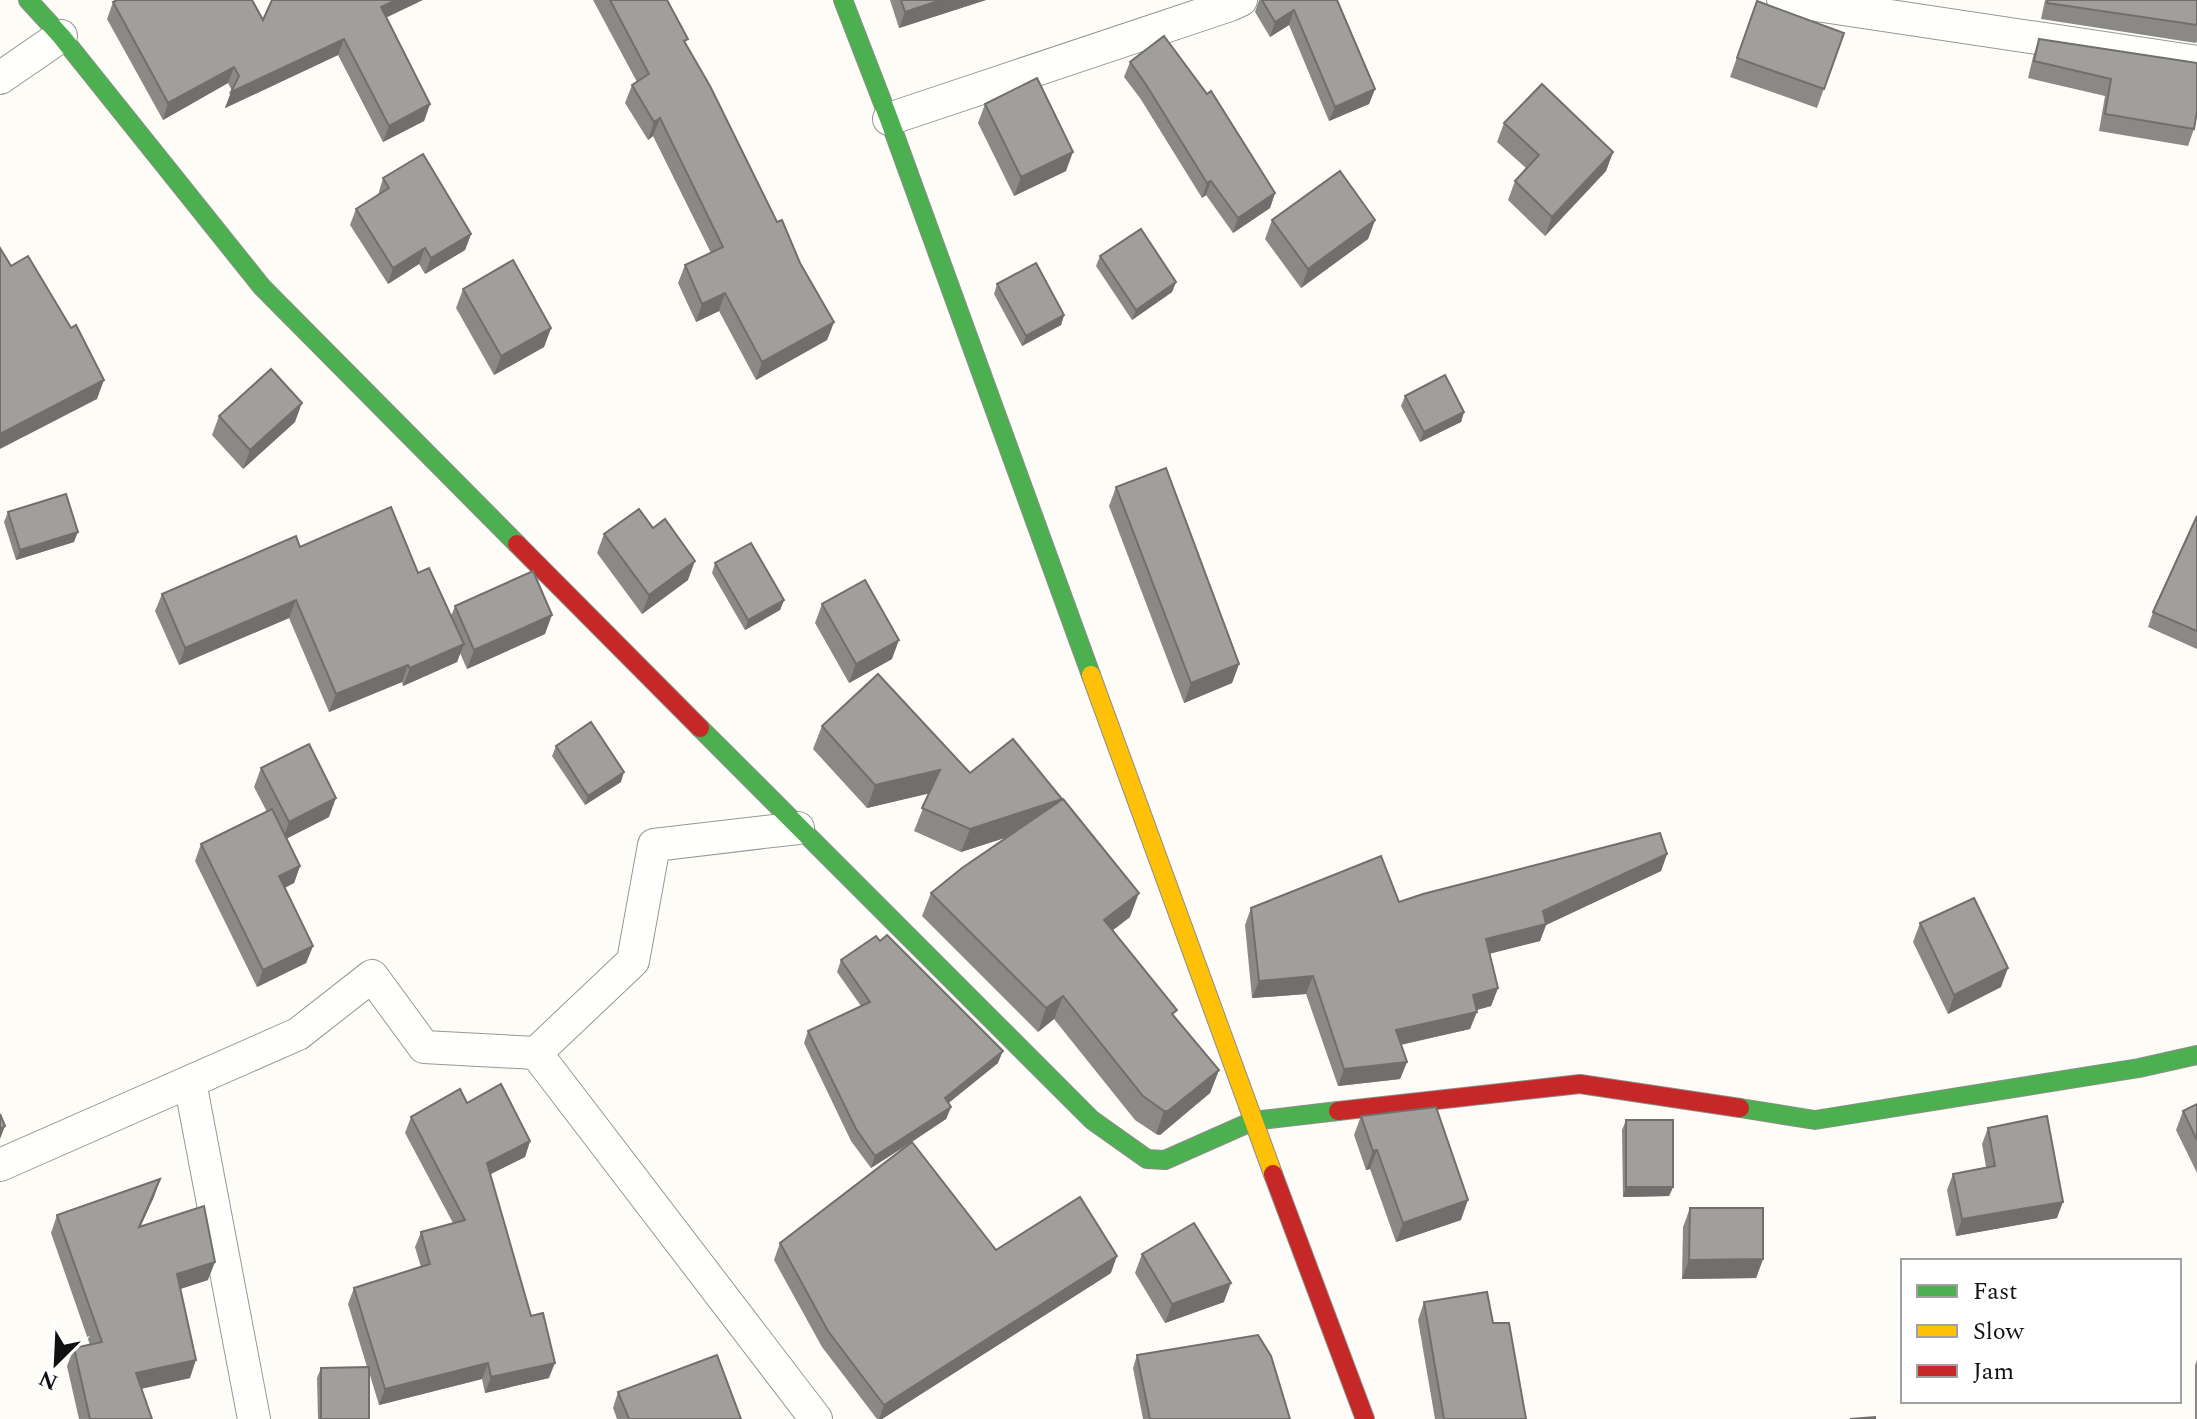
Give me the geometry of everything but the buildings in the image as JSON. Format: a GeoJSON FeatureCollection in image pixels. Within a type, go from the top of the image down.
{"type":"FeatureCollection","features":[{"type":"Feature","properties":{"kind":"street"},"geometry":{"type":"LineString","coordinates":[[28,0],[61,36],[262,287],[1092,1120],[1147,1159],[1165,1160],[1253,1121],[1580,1084],[1815,1120],[2139,1068],[2197,1055]]}},
{"type":"Feature","properties":{"kind":"street"},"geometry":{"type":"LineString","coordinates":[[843,0],[1365,1419]]}},
{"type":"Feature","properties":{"kind":"lane"},"geometry":{"type":"LineString","coordinates":[[889,119],[1241,0]]}},
{"type":"Feature","properties":{"kind":"lane"},"geometry":{"type":"LineString","coordinates":[[1783,0],[2197,62]]}},
{"type":"Feature","properties":{"kind":"lane"},"geometry":{"type":"LineString","coordinates":[[0,78],[61,36]]}},
{"type":"Feature","properties":{"kind":"lane"},"geometry":{"type":"LineString","coordinates":[[0,1165],[298,1034],[372,976],[424,1047],[536,1053],[633,961],[654,845],[798,828]]}},
{"type":"Feature","properties":{"kind":"lane"},"geometry":{"type":"LineString","coordinates":[[536,1053],[816,1419]]}},
{"type":"Feature","properties":{"kind":"lane"},"geometry":{"type":"LineString","coordinates":[[190,1082],[254,1419]]}},
{"type":"Feature","properties":{"kind":"traffic: fast"},"geometry":{"type":"LineString","coordinates":[[28,0],[61,36],[262,287],[517,544]]}},
{"type":"Feature","properties":{"kind":"traffic: fast"},"geometry":{"type":"LineString","coordinates":[[843,0],[1091,675]]}},
{"type":"Feature","properties":{"kind":"traffic: fast"},"geometry":{"type":"LineString","coordinates":[[700,728],[1092,1120],[1147,1159],[1165,1160],[1253,1121],[1338,1111]]}},
{"type":"Feature","properties":{"kind":"traffic: fast"},"geometry":{"type":"LineString","coordinates":[[1740,1108],[1815,1120],[2139,1068],[2197,1055]]}},
{"type":"Feature","properties":{"kind":"traffic: slow"},"geometry":{"type":"LineString","coordinates":[[1091,675],[1273,1174]]}},
{"type":"Feature","properties":{"kind":"traffic: jam"},"geometry":{"type":"LineString","coordinates":[[517,544],[700,728]]}},
{"type":"Feature","properties":{"kind":"traffic: jam"},"geometry":{"type":"LineString","coordinates":[[1338,1111],[1580,1084],[1740,1108]]}},
{"type":"Feature","properties":{"kind":"traffic: jam"},"geometry":{"type":"LineString","coordinates":[[1273,1174],[1365,1419]]}}]}
